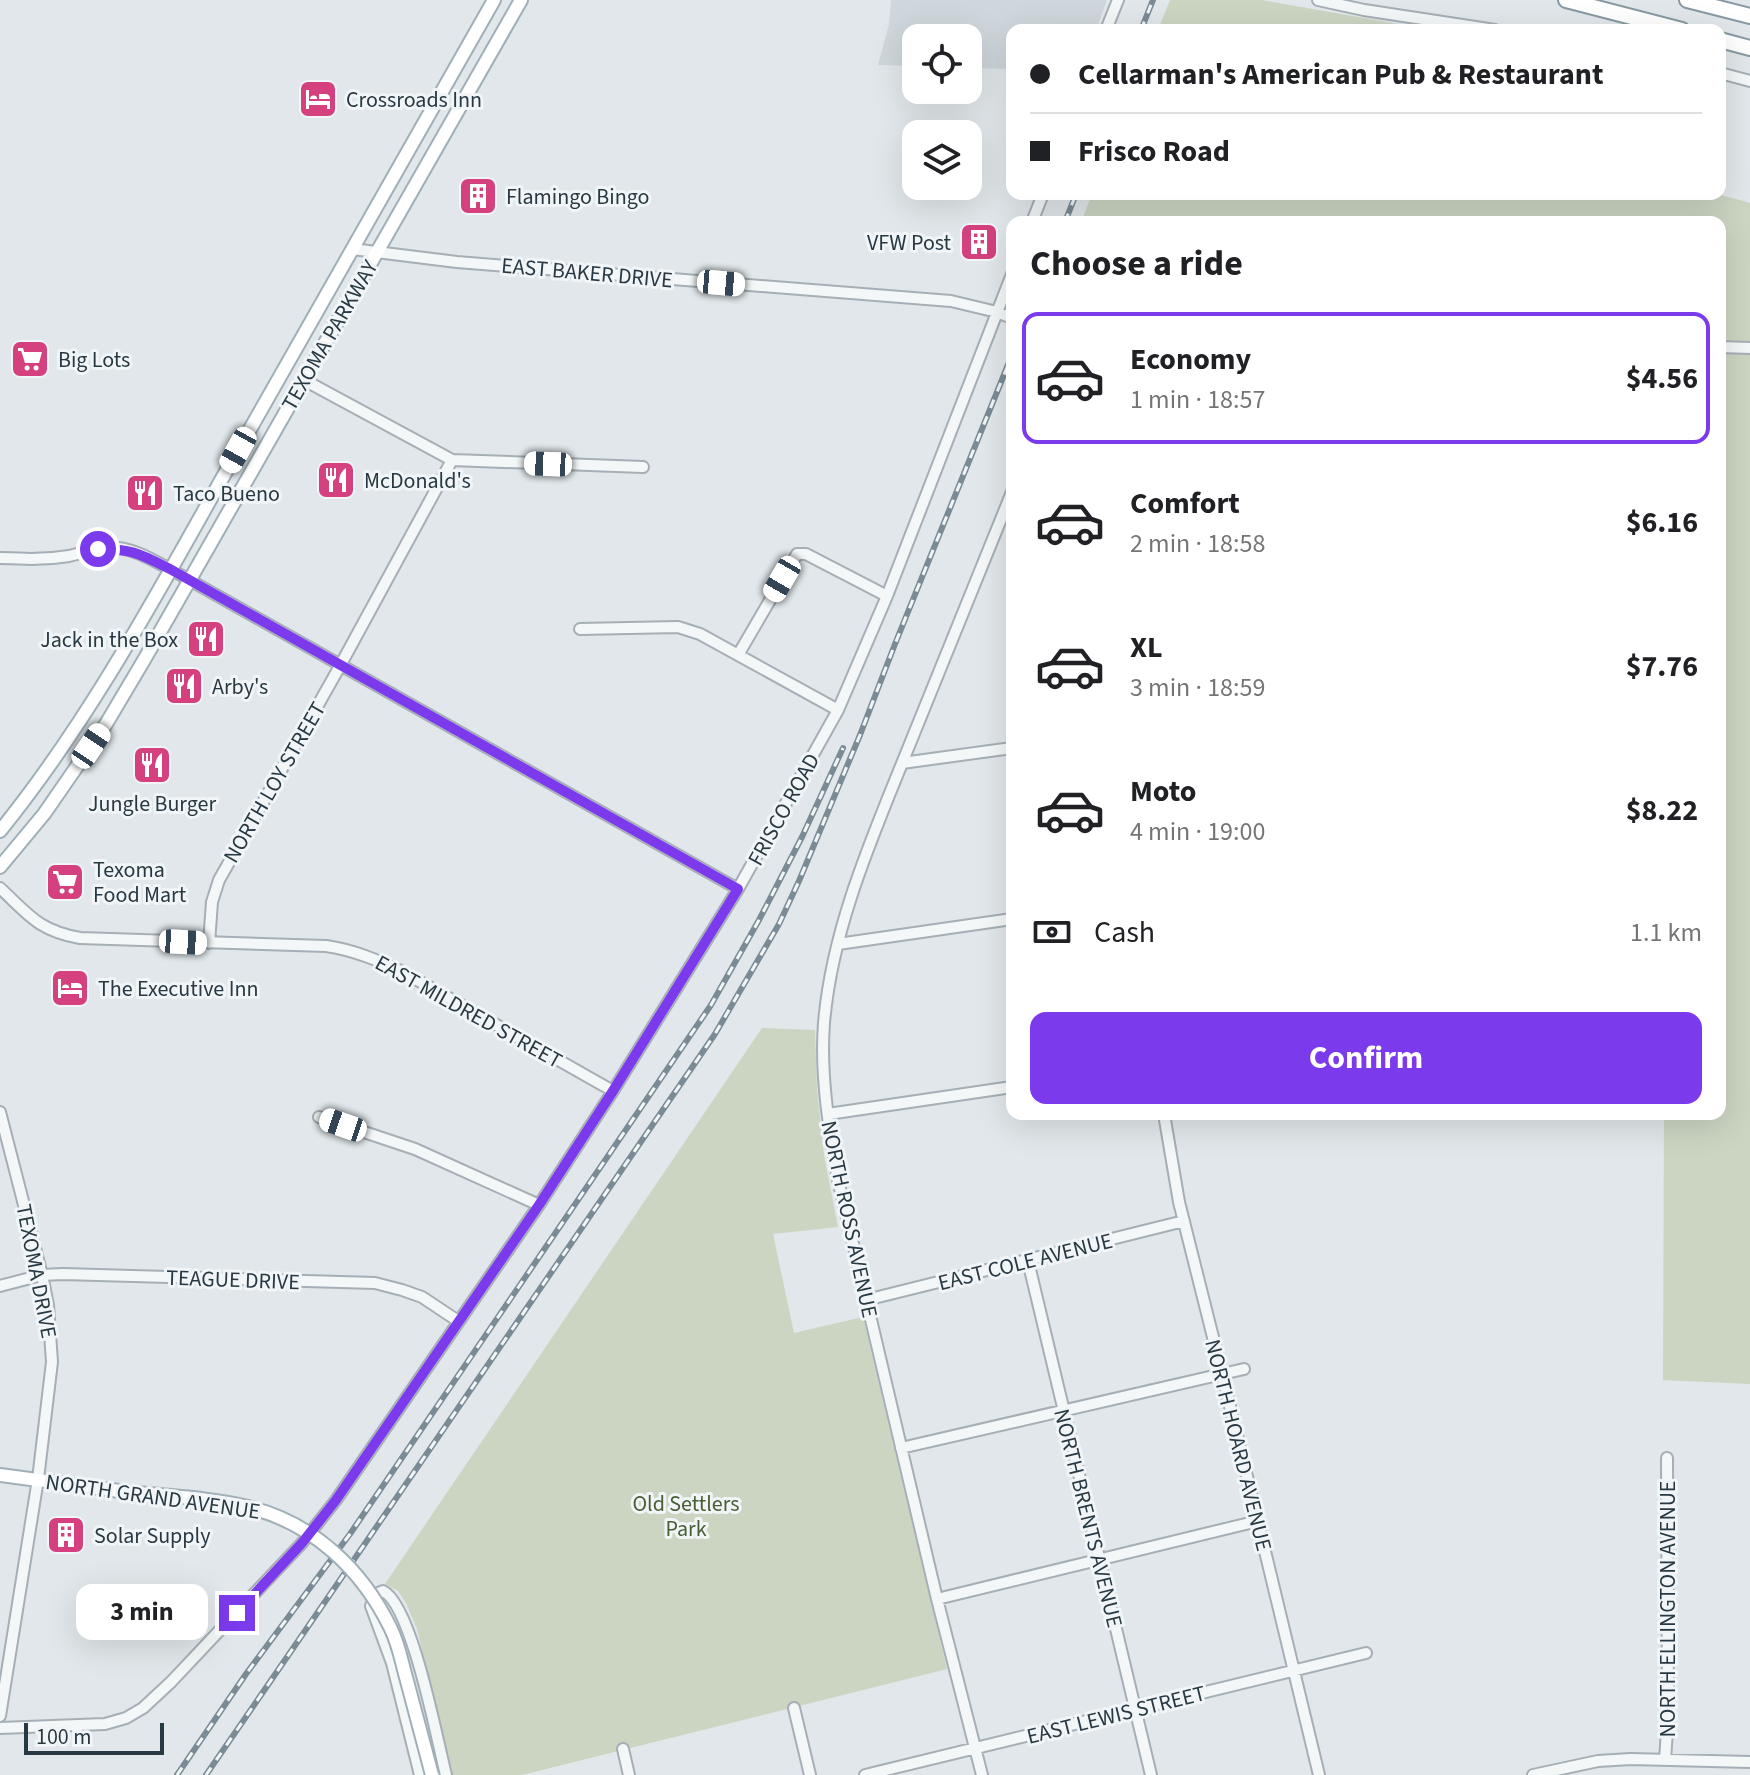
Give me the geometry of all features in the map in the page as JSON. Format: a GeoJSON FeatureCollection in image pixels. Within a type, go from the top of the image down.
{"type":"FeatureCollection","features":[{"type":"Feature","properties":{"kind":"highway"},"geometry":{"type":"LineString","coordinates":[[1566,0],[1659,24]]}},
{"type":"Feature","properties":{"kind":"highway"},"geometry":{"type":"LineString","coordinates":[[1687,0],[1750,16]]}},
{"type":"Feature","properties":{"kind":"highway"},"geometry":{"type":"LineString","coordinates":[[1726,42],[1750,48]]}},
{"type":"Feature","properties":{"kind":"main road","name":"TEXOMA PARKWAY"},"geometry":{"type":"LineString","coordinates":[[0,831],[87,710],[494,0]]}},
{"type":"Feature","properties":{"kind":"main road","name":"TEXOMA PARKWAY"},"geometry":{"type":"LineString","coordinates":[[0,867],[44,814],[106,724],[521,0]]}},
{"type":"Feature","properties":{"kind":"main road","name":"NORTH GRAND AVENUE"},"geometry":{"type":"LineString","coordinates":[[0,1475],[246,1506],[296,1524],[323,1542],[351,1568],[392,1631],[432,1775]]}},
{"type":"Feature","properties":{"kind":"street"},"geometry":{"type":"LineString","coordinates":[[1108,24],[1118,0]]}},
{"type":"Feature","properties":{"kind":"street"},"geometry":{"type":"LineString","coordinates":[[1318,0],[1456,24]]}},
{"type":"Feature","properties":{"kind":"street"},"geometry":{"type":"LineString","coordinates":[[1726,75],[1750,81]]}},
{"type":"Feature","properties":{"kind":"street","name":"EAST BAKER DRIVE"},"geometry":{"type":"LineString","coordinates":[[352,249],[457,262],[951,301],[1006,316]]}},
{"type":"Feature","properties":{"kind":"street","name":"FRISCO ROAD"},"geometry":{"type":"LineString","coordinates":[[0,1728],[105,1724],[126,1718],[143,1708],[302,1543],[336,1500],[539,1205],[613,1091],[738,889],[838,710],[887,596],[1006,289]]}},
{"type":"Feature","properties":{"kind":"street"},"geometry":{"type":"LineString","coordinates":[[1726,347],[1750,348]]}},
{"type":"Feature","properties":{"kind":"street"},"geometry":{"type":"LineString","coordinates":[[304,380],[452,460],[643,467]]}},
{"type":"Feature","properties":{"kind":"street","name":"NORTH LOY STREET"},"geometry":{"type":"LineString","coordinates":[[209,943],[212,902],[219,880],[452,460]]}},
{"type":"Feature","properties":{"kind":"street","name":"NORTH ROSS AVENUE"},"geometry":{"type":"LineString","coordinates":[[982,1775],[838,1180],[823,1068],[829,981],[881,811],[1006,507]]}},
{"type":"Feature","properties":{"kind":"street"},"geometry":{"type":"LineString","coordinates":[[0,558],[37,560],[120,548],[135,552],[738,889]]}},
{"type":"Feature","properties":{"kind":"street"},"geometry":{"type":"LineString","coordinates":[[738,655],[797,554],[806,554],[887,596]]}},
{"type":"Feature","properties":{"kind":"street"},"geometry":{"type":"LineString","coordinates":[[580,629],[678,627],[700,634],[838,710]]}},
{"type":"Feature","properties":{"kind":"street"},"geometry":{"type":"LineString","coordinates":[[902,763],[1006,749]]}},
{"type":"Feature","properties":{"kind":"street","name":"EAST MILDRED STREET"},"geometry":{"type":"LineString","coordinates":[[0,888],[40,925],[58,934],[80,938],[350,949],[403,972],[613,1091]]}},
{"type":"Feature","properties":{"kind":"street"},"geometry":{"type":"LineString","coordinates":[[838,944],[1006,920]]}},
{"type":"Feature","properties":{"kind":"street"},"geometry":{"type":"LineString","coordinates":[[828,1114],[1006,1088]]}},
{"type":"Feature","properties":{"kind":"street","name":"TEXOMA DRIVE"},"geometry":{"type":"LineString","coordinates":[[0,1112],[42,1275],[48,1305],[52,1362],[38,1479],[0,1716]]}},
{"type":"Feature","properties":{"kind":"street"},"geometry":{"type":"LineString","coordinates":[[319,1117],[415,1149],[539,1205]]}},
{"type":"Feature","properties":{"kind":"street","name":"NORTH HOARD AVENUE"},"geometry":{"type":"LineString","coordinates":[[1165,1120],[1179,1202],[1319,1775]]}},
{"type":"Feature","properties":{"kind":"street","name":"EAST COLE AVENUE"},"geometry":{"type":"LineString","coordinates":[[866,1300],[1184,1221]]}},
{"type":"Feature","properties":{"kind":"street","name":"NORTH BRENTS AVENUE"},"geometry":{"type":"LineString","coordinates":[[1028,1261],[1151,1775]]}},
{"type":"Feature","properties":{"kind":"street","name":"TEAGUE DRIVE"},"geometry":{"type":"LineString","coordinates":[[0,1286],[42,1275],[63,1274],[375,1283],[422,1297],[458,1321]]}},
{"type":"Feature","properties":{"kind":"street"},"geometry":{"type":"LineString","coordinates":[[901,1448],[1244,1369]]}},
{"type":"Feature","properties":{"kind":"street","name":"NORTH ELLINGTON AVENUE"},"geometry":{"type":"LineString","coordinates":[[1665,1760],[1668,1716],[1667,1458]]}},
{"type":"Feature","properties":{"kind":"street"},"geometry":{"type":"LineString","coordinates":[[937,1599],[1258,1521]]}},
{"type":"Feature","properties":{"kind":"street"},"geometry":{"type":"LineString","coordinates":[[420,1775],[392,1663],[371,1606],[376,1594],[383,1591],[389,1593],[407,1625],[446,1775]]}},
{"type":"Feature","properties":{"kind":"street","name":"EAST LEWIS STREET"},"geometry":{"type":"LineString","coordinates":[[865,1775],[1366,1653]]}},
{"type":"Feature","properties":{"kind":"street"},"geometry":{"type":"LineString","coordinates":[[794,1708],[810,1775]]}},
{"type":"Feature","properties":{"kind":"street"},"geometry":{"type":"LineString","coordinates":[[623,1749],[629,1775]]}},
{"type":"Feature","properties":{"kind":"street"},"geometry":{"type":"LineString","coordinates":[[1533,1775],[1598,1761],[1631,1759],[1750,1762]]}},
{"type":"Feature","properties":{"kind":"shaded area"},"geometry":{"type":"Polygon","coordinates":[[[891,0],[1107,0],[1098,24],[1006,24],[1006,69],[982,68],[982,24],[902,24],[902,66],[878,65],[889,24],[891,0]]]}},
{"type":"Feature","properties":{"kind":"green space"},"geometry":{"type":"Polygon","coordinates":[[[1170,0],[1262,0],[1398,24],[1160,24],[1170,0]]]}},
{"type":"Feature","properties":{"kind":"green space"},"geometry":{"type":"Polygon","coordinates":[[[1726,196],[1750,203],[1750,1384],[1663,1380],[1664,1120],[1726,1120],[1726,216],[1083,216],[1090,200],[1726,200],[1726,196]]]}},
{"type":"Feature","properties":{"kind":"green space","name":"Old Settlers Park"},"geometry":{"type":"Polygon","coordinates":[[[762,1028],[815,1030],[824,1155],[838,1227],[773,1234],[794,1333],[863,1317],[947,1669],[522,1775],[452,1775],[417,1629],[398,1591],[385,1584],[762,1028]]]}},
{"type":"Feature","properties":{"kind":"railway"},"geometry":{"type":"LineString","coordinates":[[1143,24],[1153,0]]}},
{"type":"Feature","properties":{"kind":"railway"},"geometry":{"type":"LineString","coordinates":[[1067,216],[1074,200]]}},
{"type":"Feature","properties":{"kind":"railway"},"geometry":{"type":"LineString","coordinates":[[206,1775],[715,1034],[779,924],[860,735],[1006,370]]}},
{"type":"Feature","properties":{"kind":"railway"},"geometry":{"type":"LineString","coordinates":[[177,1775],[246,1674],[350,1534],[711,1005],[802,837],[843,748]]}},
{"type":"Feature","properties":{"kind":"place","name":"Crossroads Inn"},"geometry":{"type":"Point","coordinates":[318,99]}},
{"type":"Feature","properties":{"kind":"place","name":"Flamingo Bingo"},"geometry":{"type":"Point","coordinates":[478,196]}},
{"type":"Feature","properties":{"kind":"place","name":"VFW Post"},"geometry":{"type":"Point","coordinates":[979,242]}},
{"type":"Feature","properties":{"kind":"place","name":"Big Lots"},"geometry":{"type":"Point","coordinates":[30,359]}},
{"type":"Feature","properties":{"kind":"place","name":"McDonald's"},"geometry":{"type":"Point","coordinates":[336,480]}},
{"type":"Feature","properties":{"kind":"place","name":"Taco Bueno"},"geometry":{"type":"Point","coordinates":[145,493]}},
{"type":"Feature","properties":{"kind":"place","name":"Jack in the Box"},"geometry":{"type":"Point","coordinates":[206,639]}},
{"type":"Feature","properties":{"kind":"place","name":"Arby's"},"geometry":{"type":"Point","coordinates":[184,686]}},
{"type":"Feature","properties":{"kind":"place","name":"Jungle Burger"},"geometry":{"type":"Point","coordinates":[152,765]}},
{"type":"Feature","properties":{"kind":"place","name":"Texoma Food Mart"},"geometry":{"type":"Point","coordinates":[65,882]}},
{"type":"Feature","properties":{"kind":"place","name":"The Executive Inn"},"geometry":{"type":"Point","coordinates":[70,988]}},
{"type":"Feature","properties":{"kind":"place","name":"Solar Supply"},"geometry":{"type":"Point","coordinates":[66,1535]}},
{"type":"Feature","properties":{"kind":"route"},"geometry":{"type":"LineString","coordinates":[[98,549],[120,548],[135,552],[170,569],[738,889],[539,1205],[336,1500],[302,1543],[237,1613]]}}]}
